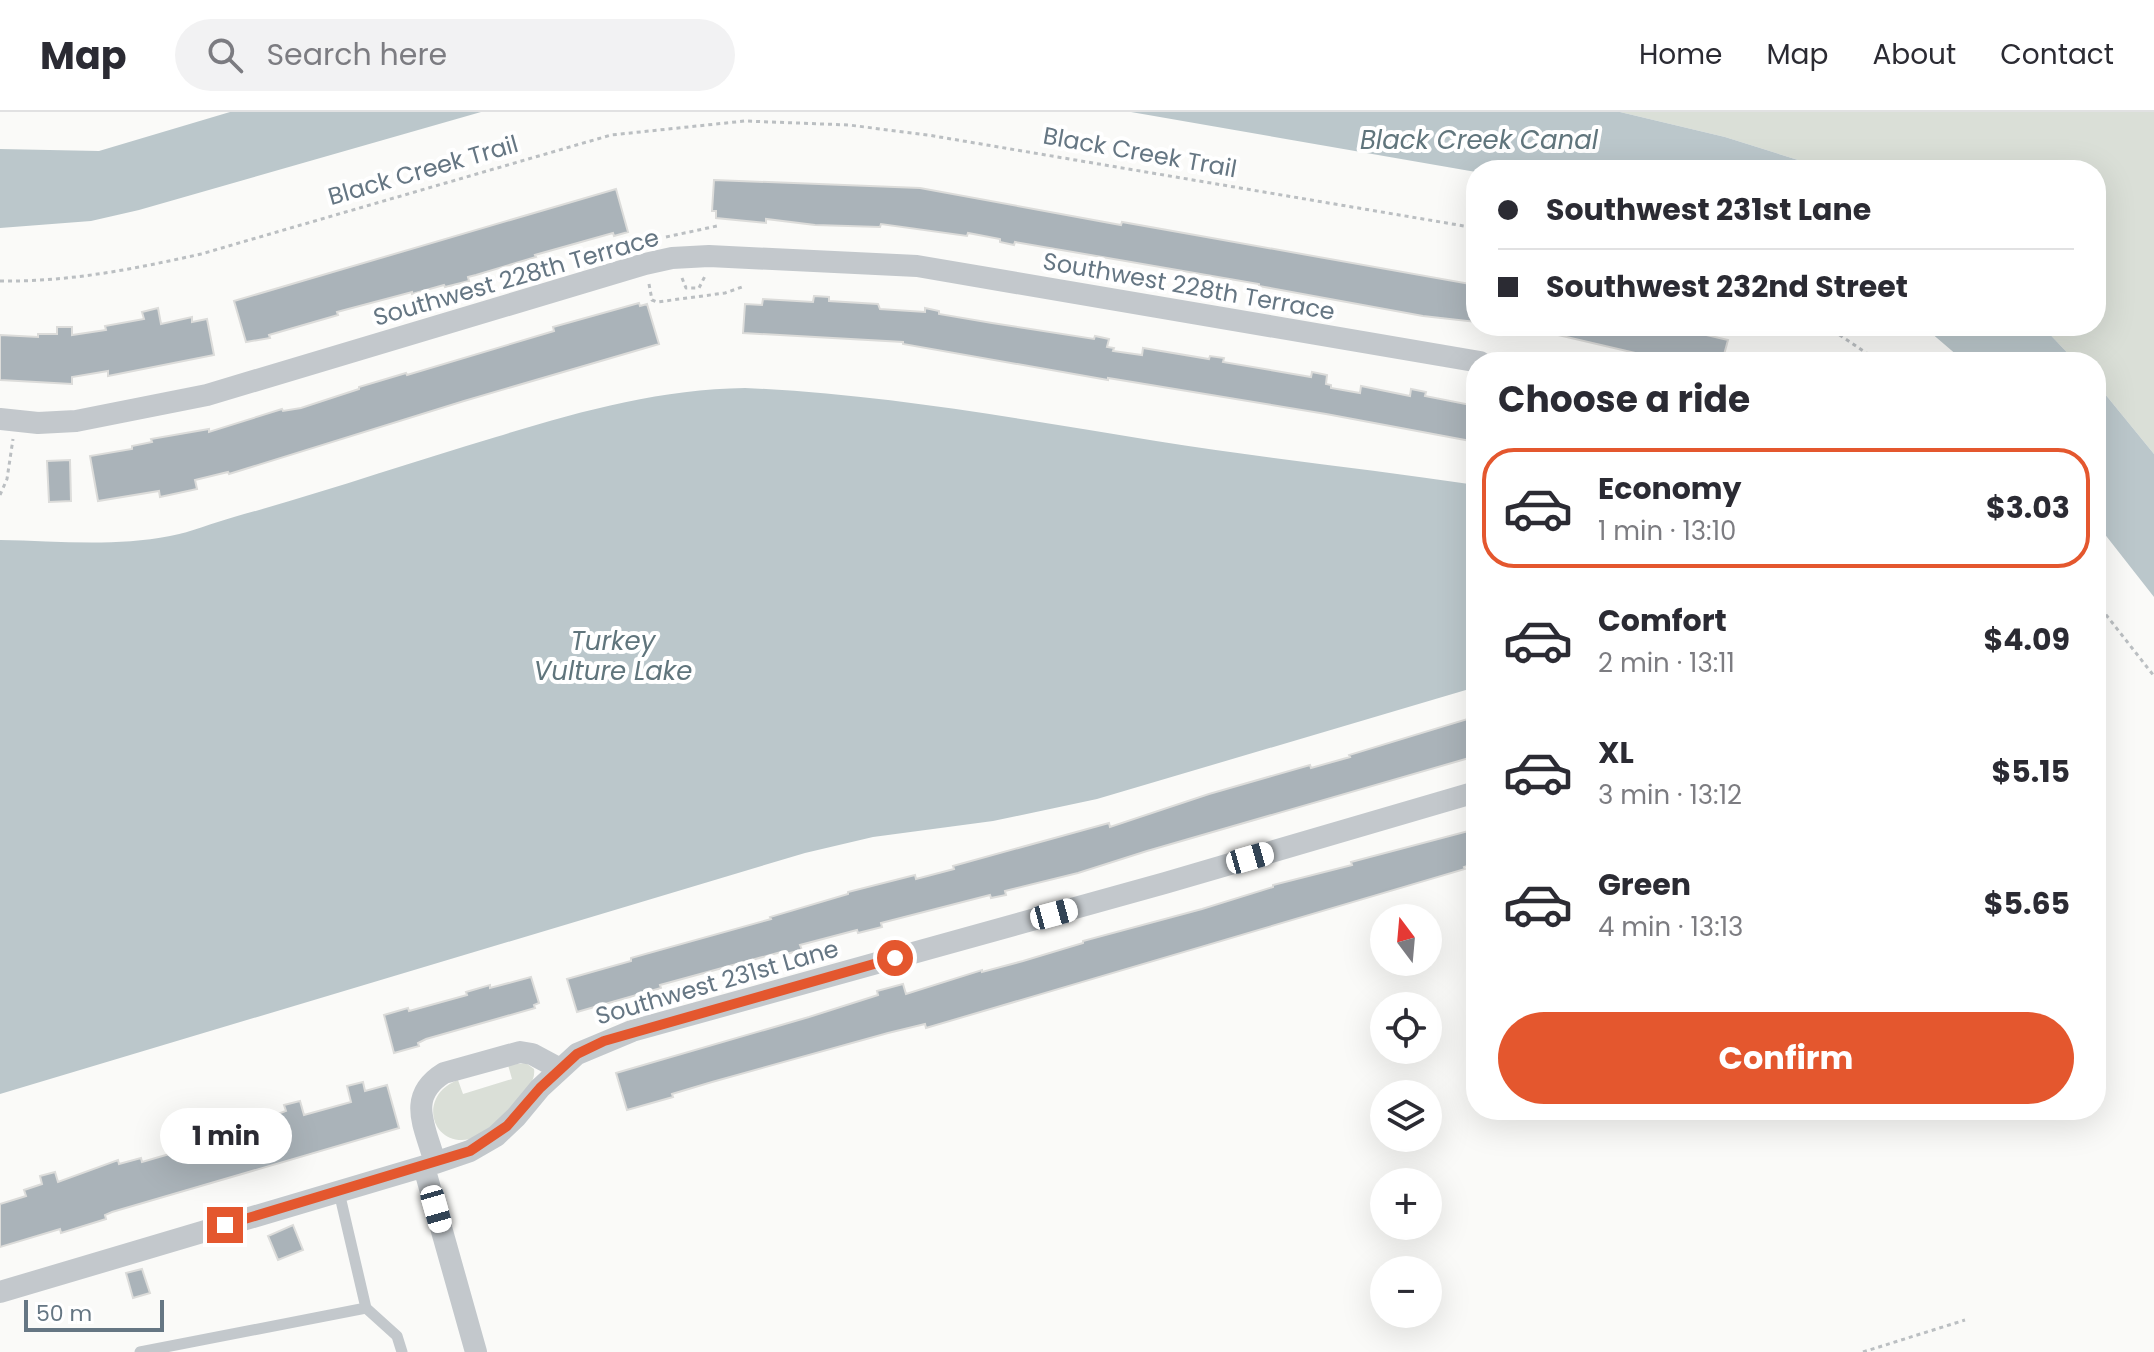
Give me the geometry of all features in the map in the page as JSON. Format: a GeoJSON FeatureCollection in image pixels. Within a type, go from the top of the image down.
{"type":"FeatureCollection","features":[{"type":"Feature","properties":{"kind":"street","name":"Southwest 228th Terrace"},"geometry":{"type":"LineString","coordinates":[[0,419],[38,423],[76,421],[207,395],[645,264],[682,257],[917,266],[1466,360]]}},
{"type":"Feature","properties":{"kind":"street","name":"Southwest 231st Lane"},"geometry":{"type":"LineString","coordinates":[[0,1292],[470,1151],[496,1136],[560,1069],[592,1046],[632,1031],[1165,883],[1466,795]]}},
{"type":"Feature","properties":{"kind":"street"},"geometry":{"type":"LineString","coordinates":[[476,1352],[430,1165],[420,1108],[421,1097],[435,1078],[444,1073],[520,1052],[532,1054],[560,1069]]}},
{"type":"Feature","properties":{"kind":"lane"},"geometry":{"type":"LineString","coordinates":[[339,1192],[366,1308],[397,1336],[402,1352]]}},
{"type":"Feature","properties":{"kind":"lane"},"geometry":{"type":"LineString","coordinates":[[140,1352],[366,1308]]}},
{"type":"Feature","properties":{"kind":"path","name":"Black Creek Trail"},"geometry":{"type":"LineString","coordinates":[[0,281],[77,278],[161,263],[596,138],[745,121],[849,125],[928,135],[1466,226]]}},
{"type":"Feature","properties":{"kind":"path"},"geometry":{"type":"LineString","coordinates":[[657,240],[717,226]]}},
{"type":"Feature","properties":{"kind":"path"},"geometry":{"type":"LineString","coordinates":[[682,278],[686,288],[692,290],[699,288],[705,276]]}},
{"type":"Feature","properties":{"kind":"path"},"geometry":{"type":"LineString","coordinates":[[649,284],[654,301],[725,293],[742,287]]}},
{"type":"Feature","properties":{"kind":"path"},"geometry":{"type":"LineString","coordinates":[[692,290],[692,298]]}},
{"type":"Feature","properties":{"kind":"path"},"geometry":{"type":"LineString","coordinates":[[1841,336],[1865,352]]}},
{"type":"Feature","properties":{"kind":"path"},"geometry":{"type":"LineString","coordinates":[[0,495],[7,479],[13,439]]}},
{"type":"Feature","properties":{"kind":"path"},"geometry":{"type":"LineString","coordinates":[[2106,615],[2154,676]]}},
{"type":"Feature","properties":{"kind":"path"},"geometry":{"type":"LineString","coordinates":[[1863,1352],[1965,1320]]}},
{"type":"Feature","properties":{"kind":"shaded area"},"geometry":{"type":"Polygon","coordinates":[[[1620,112],[2154,112],[2154,454],[2106,395],[2106,352],[2067,352],[2051,336],[2106,336],[2106,160],[1798,160],[1725,137],[1620,112]]]}},
{"type":"Feature","properties":{"kind":"shaded area"},"geometry":{"type":"Polygon","coordinates":[[[526,1063],[534,1069],[532,1082],[492,1126],[470,1139],[451,1138],[442,1133],[433,1115],[438,1095],[446,1087],[458,1080],[463,1094],[512,1079],[508,1065],[526,1063]]]}},
{"type":"Feature","properties":{"kind":"water"},"geometry":{"type":"Polygon","coordinates":[[[230,112],[481,112],[139,210],[91,221],[0,228],[0,149],[99,151],[230,112]]]}},
{"type":"Feature","properties":{"kind":"water","name":"Black Creek Canal"},"geometry":{"type":"Polygon","coordinates":[[[1131,112],[1620,112],[1725,137],[1798,160],[1466,160],[1466,170],[1131,112]]]}},
{"type":"Feature","properties":{"kind":"water"},"geometry":{"type":"Polygon","coordinates":[[[1935,336],[2051,336],[2067,352],[1953,352],[1935,336]]]}},
{"type":"Feature","properties":{"kind":"water","name":"Turkey Vulture Lake"},"geometry":{"type":"Polygon","coordinates":[[[713,389],[797,391],[900,402],[1466,484],[1466,690],[1097,799],[993,821],[873,837],[805,853],[0,1094],[0,540],[106,542],[170,536],[588,411],[650,397],[713,389]]]}},
{"type":"Feature","properties":{"kind":"water"},"geometry":{"type":"Polygon","coordinates":[[[2106,395],[2154,454],[2154,597],[2106,536],[2106,395]]]}},
{"type":"Feature","properties":{"kind":"building"},"geometry":{"type":"Polygon","coordinates":[[[714,180],[920,188],[1466,283],[1466,321],[1423,316],[1015,242],[1014,245],[968,233],[967,236],[881,224],[880,227],[815,225],[766,219],[766,223],[716,218],[716,211],[712,211],[714,180]]]}},
{"type":"Feature","properties":{"kind":"building"},"geometry":{"type":"Polygon","coordinates":[[[616,189],[628,232],[614,236],[613,233],[535,255],[468,277],[469,281],[337,312],[338,315],[269,335],[270,338],[246,342],[234,301],[616,189]]]}},
{"type":"Feature","properties":{"kind":"building"},"geometry":{"type":"Polygon","coordinates":[[[814,296],[829,297],[829,301],[878,304],[880,309],[925,312],[925,308],[939,311],[939,314],[992,323],[1109,339],[1107,347],[1114,348],[1113,351],[1142,355],[1143,348],[1209,359],[1210,356],[1224,358],[1223,362],[1311,377],[1312,372],[1327,375],[1326,384],[1331,388],[1360,393],[1361,386],[1410,396],[1411,389],[1426,392],[1425,396],[1466,404],[1466,440],[903,342],[743,333],[745,304],[762,305],[763,299],[813,302],[814,296]]]}},
{"type":"Feature","properties":{"kind":"building"},"geometry":{"type":"Polygon","coordinates":[[[639,303],[640,306],[647,304],[659,344],[229,474],[195,480],[197,489],[160,497],[159,491],[98,501],[90,456],[132,449],[132,446],[152,442],[151,439],[209,429],[209,432],[282,409],[301,408],[359,387],[639,303]]]}},
{"type":"Feature","properties":{"kind":"building"},"geometry":{"type":"Polygon","coordinates":[[[158,308],[161,324],[192,317],[192,322],[207,319],[214,355],[108,376],[108,371],[72,377],[72,384],[0,380],[0,335],[38,337],[38,334],[57,334],[57,327],[72,327],[72,335],[106,330],[105,326],[144,319],[142,312],[158,308]]]}},
{"type":"Feature","properties":{"kind":"building"},"geometry":{"type":"Polygon","coordinates":[[[1562,336],[1711,336],[1728,340],[1725,352],[1631,352],[1562,336]]]}},
{"type":"Feature","properties":{"kind":"building"},"geometry":{"type":"Polygon","coordinates":[[[70,460],[71,501],[49,502],[47,461],[70,460]]]}},
{"type":"Feature","properties":{"kind":"building"},"geometry":{"type":"Polygon","coordinates":[[[1466,719],[1466,759],[1078,873],[1005,891],[1006,895],[991,898],[990,895],[881,923],[882,927],[858,933],[857,930],[800,945],[802,950],[782,955],[781,952],[660,985],[661,988],[577,1012],[567,979],[771,919],[848,892],[915,875],[916,879],[954,869],[953,866],[1109,823],[1110,827],[1209,794],[1466,719]]]}},
{"type":"Feature","properties":{"kind":"building"},"geometry":{"type":"Polygon","coordinates":[[[1466,832],[1465,869],[926,1028],[925,1024],[888,1033],[712,1082],[627,1110],[616,1073],[809,1017],[878,995],[877,991],[903,984],[906,994],[1202,909],[1273,885],[1352,865],[1351,862],[1466,832]]]}},
{"type":"Feature","properties":{"kind":"building"},"geometry":{"type":"Polygon","coordinates":[[[531,977],[539,1003],[534,1005],[535,1008],[426,1039],[418,1043],[419,1046],[394,1053],[384,1015],[467,995],[466,992],[490,985],[490,988],[531,977]]]}},
{"type":"Feature","properties":{"kind":"building"},"geometry":{"type":"Polygon","coordinates":[[[363,1082],[365,1091],[387,1085],[399,1128],[112,1212],[105,1215],[106,1219],[61,1233],[60,1229],[0,1247],[0,1204],[26,1196],[24,1190],[42,1184],[40,1176],[55,1172],[58,1182],[118,1160],[119,1164],[141,1158],[142,1162],[190,1148],[187,1141],[204,1136],[202,1129],[218,1124],[221,1134],[286,1111],[284,1105],[300,1101],[304,1115],[351,1102],[347,1086],[363,1082]]]}},
{"type":"Feature","properties":{"kind":"building"},"geometry":{"type":"Polygon","coordinates":[[[293,1225],[303,1250],[278,1260],[268,1236],[293,1225]]]}},
{"type":"Feature","properties":{"kind":"building"},"geometry":{"type":"Polygon","coordinates":[[[142,1269],[150,1293],[133,1298],[126,1273],[142,1269]]]}},
{"type":"Feature","properties":{"kind":"route"},"geometry":{"type":"LineString","coordinates":[[225,1225],[470,1151],[496,1136],[540,1088],[577,1054],[604,1041],[895,958]]}}]}
